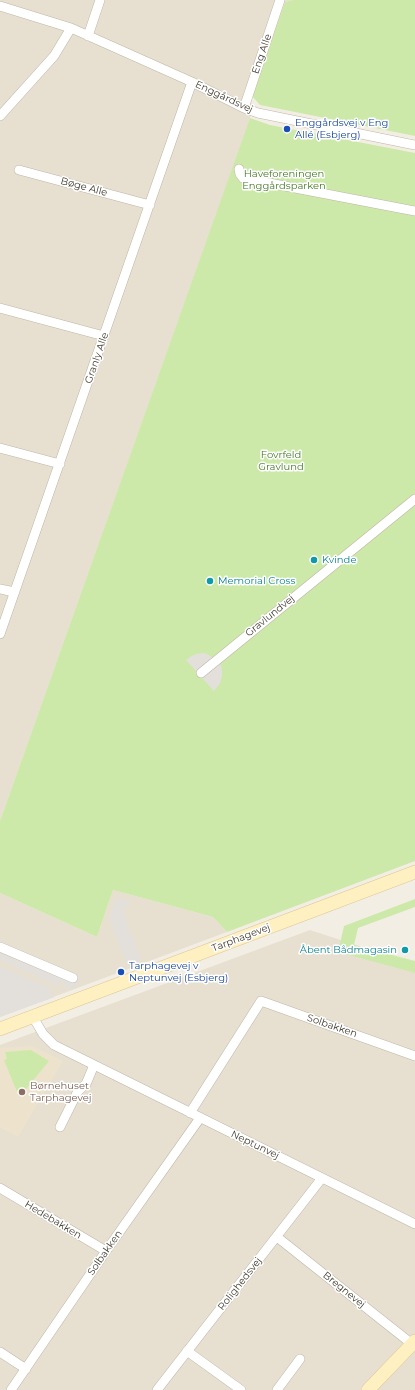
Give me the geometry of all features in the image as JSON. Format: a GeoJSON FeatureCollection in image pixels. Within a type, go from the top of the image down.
{"type":"FeatureCollection","features":[{"type":"Feature","properties":{"kind":"main road","name":"Tarphagevej"},"geometry":{"type":"LineString","coordinates":[[0,1029],[415,872]]}},
{"type":"Feature","properties":{"kind":"main road"},"geometry":{"type":"LineString","coordinates":[[368,1390],[413,1342]]}},
{"type":"Feature","properties":{"kind":"street"},"geometry":{"type":"LineString","coordinates":[[88,36],[100,0]]}},
{"type":"Feature","properties":{"kind":"street","name":"Eng Alle"},"geometry":{"type":"LineString","coordinates":[[244,108],[280,0]]}},
{"type":"Feature","properties":{"kind":"street","name":"Enggårdsvej"},"geometry":{"type":"LineString","coordinates":[[5,5],[72,28],[192,82],[244,108],[258,113],[415,145]]}},
{"type":"Feature","properties":{"kind":"street"},"geometry":{"type":"LineString","coordinates":[[0,116],[3,108],[54,56],[72,28]]}},
{"type":"Feature","properties":{"kind":"street","name":"Granly Alle"},"geometry":{"type":"LineString","coordinates":[[0,634],[192,82]]}},
{"type":"Feature","properties":{"kind":"street"},"geometry":{"type":"LineString","coordinates":[[239,169],[243,178],[415,211]]}},
{"type":"Feature","properties":{"kind":"street","name":"Bøge Alle"},"geometry":{"type":"LineString","coordinates":[[19,170],[150,205]]}},
{"type":"Feature","properties":{"kind":"street"},"geometry":{"type":"LineString","coordinates":[[0,308],[104,336]]}},
{"type":"Feature","properties":{"kind":"street"},"geometry":{"type":"LineString","coordinates":[[0,448],[60,464]]}},
{"type":"Feature","properties":{"kind":"street","name":"Gravlundvej"},"geometry":{"type":"LineString","coordinates":[[201,673],[415,500]]}},
{"type":"Feature","properties":{"kind":"street"},"geometry":{"type":"LineString","coordinates":[[0,588],[14,592]]}},
{"type":"Feature","properties":{"kind":"street"},"geometry":{"type":"LineString","coordinates":[[0,947],[72,978]]}},
{"type":"Feature","properties":{"kind":"street","name":"Solbakken"},"geometry":{"type":"LineString","coordinates":[[190,1113],[261,1001],[415,1056]]}},
{"type":"Feature","properties":{"kind":"street","name":"Neptunvej"},"geometry":{"type":"LineString","coordinates":[[33,1017],[42,1034],[54,1045],[415,1224]]}},
{"type":"Feature","properties":{"kind":"street"},"geometry":{"type":"LineString","coordinates":[[60,1127],[78,1091],[86,1084],[94,1065]]}},
{"type":"Feature","properties":{"kind":"street","name":"Solbakken"},"geometry":{"type":"LineString","coordinates":[[11,1390],[106,1251],[200,1118]]}},
{"type":"Feature","properties":{"kind":"street","name":"Rolighedsvej"},"geometry":{"type":"LineString","coordinates":[[157,1390],[322,1178]]}},
{"type":"Feature","properties":{"kind":"street","name":"Hedebakken"},"geometry":{"type":"LineString","coordinates":[[0,1188],[106,1251]]}},
{"type":"Feature","properties":{"kind":"street","name":"Bregnevej"},"geometry":{"type":"LineString","coordinates":[[277,1237],[413,1342]]}},
{"type":"Feature","properties":{"kind":"street"},"geometry":{"type":"LineString","coordinates":[[187,1351],[241,1390]]}},
{"type":"Feature","properties":{"kind":"street"},"geometry":{"type":"LineString","coordinates":[[0,1352],[26,1369]]}},
{"type":"Feature","properties":{"kind":"street"},"geometry":{"type":"LineString","coordinates":[[277,1390],[300,1359]]}},
{"type":"Feature","properties":{"kind":"shaded area"},"geometry":{"type":"Polygon","coordinates":[[[0,0],[293,0],[285,2],[252,96],[250,119],[0,821],[0,0]]]}},
{"type":"Feature","properties":{"kind":"shaded area"},"geometry":{"type":"Polygon","coordinates":[[[205,653],[219,661],[222,669],[220,683],[214,691],[186,660],[196,654],[205,653]]]}},
{"type":"Feature","properties":{"kind":"shaded area"},"geometry":{"type":"Polygon","coordinates":[[[113,890],[213,917],[227,932],[0,1017],[0,893],[97,937],[113,890]]]}},
{"type":"Feature","properties":{"kind":"shaded area"},"geometry":{"type":"Polygon","coordinates":[[[117,898],[131,901],[123,911],[141,961],[128,967],[109,917],[117,898]]]}},
{"type":"Feature","properties":{"kind":"shaded area"},"geometry":{"type":"Polygon","coordinates":[[[310,930],[415,964],[415,1390],[0,1390],[0,1045],[310,930]]]}},
{"type":"Feature","properties":{"kind":"shaded area"},"geometry":{"type":"Polygon","coordinates":[[[0,941],[80,976],[76,987],[67,989],[62,980],[59,986],[0,960],[0,941]]]}},
{"type":"Feature","properties":{"kind":"shaded area"},"geometry":{"type":"Polygon","coordinates":[[[0,967],[51,988],[49,993],[55,997],[0,1017],[0,967]]]}},
{"type":"Feature","properties":{"kind":"shaded area","name":"Børnehuset Tarphagevej"},"geometry":{"type":"Polygon","coordinates":[[[32,1046],[63,1061],[18,1137],[0,1127],[0,1048],[32,1046]]]}},
{"type":"Feature","properties":{"kind":"green space"},"geometry":{"type":"Polygon","coordinates":[[[293,0],[415,0],[415,136],[260,105],[252,96],[285,2],[293,0]]]}},
{"type":"Feature","properties":{"kind":"green space"},"geometry":{"type":"Polygon","coordinates":[[[250,118],[270,125],[415,153],[415,861],[227,932],[213,917],[113,890],[97,937],[0,893],[0,821],[250,118]]]}},
{"type":"Feature","properties":{"kind":"green space"},"geometry":{"type":"Polygon","coordinates":[[[415,899],[415,907],[358,928],[354,945],[415,961],[415,973],[338,952],[344,926],[415,899]]]}},
{"type":"Feature","properties":{"kind":"green space"},"geometry":{"type":"Polygon","coordinates":[[[31,1050],[49,1061],[26,1089],[17,1092],[4,1060],[7,1059],[5,1052],[31,1050]]]}},
{"type":"Feature","properties":{"kind":"place","name":"Enggårdsvej v Eng Allé (Esbjerg)"},"geometry":{"type":"Point","coordinates":[287,129]}},
{"type":"Feature","properties":{"kind":"place","name":"Kvinde"},"geometry":{"type":"Point","coordinates":[314,560]}},
{"type":"Feature","properties":{"kind":"place","name":"Memorial Cross"},"geometry":{"type":"Point","coordinates":[210,581]}},
{"type":"Feature","properties":{"kind":"place","name":"Åbent Bådmagasin"},"geometry":{"type":"Point","coordinates":[405,950]}},
{"type":"Feature","properties":{"kind":"place","name":"Tarphagevej v Neptunvej (Esbjerg)"},"geometry":{"type":"Point","coordinates":[121,972]}},
{"type":"Feature","properties":{"kind":"place","name":"Børnehuset Tarphagevej"},"geometry":{"type":"Point","coordinates":[22,1092]}},
{"type":"Feature","properties":{"kind":"park label","name":"Haveforeningen Enggårdsparken"},"geometry":{"type":"Point","coordinates":[284,180]}},
{"type":"Feature","properties":{"kind":"park label","name":"Fovrfeld Gravlund"},"geometry":{"type":"Point","coordinates":[281,460]}}]}
